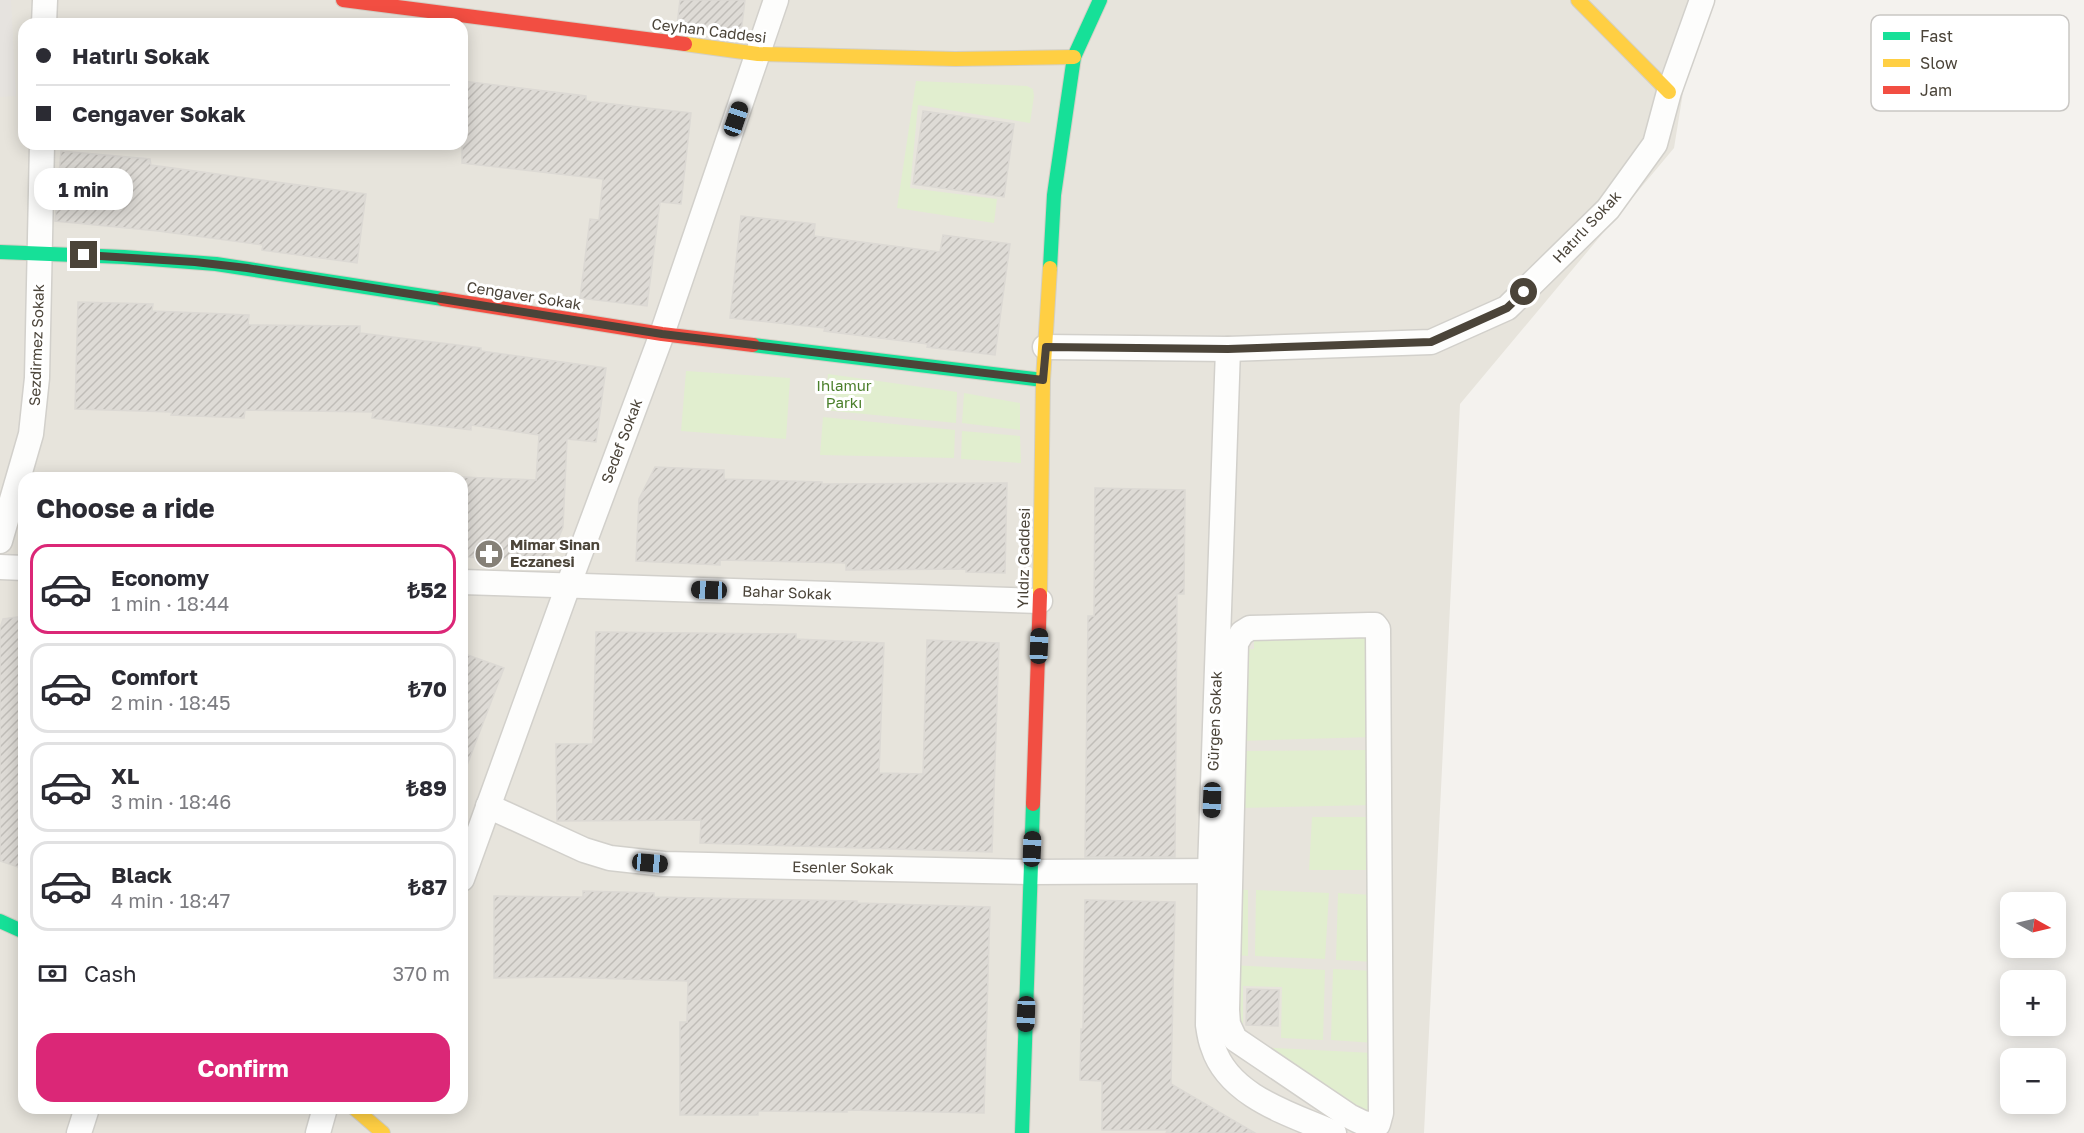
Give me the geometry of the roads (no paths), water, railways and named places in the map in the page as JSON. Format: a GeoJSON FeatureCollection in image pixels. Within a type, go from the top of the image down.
{"type":"FeatureCollection","features":[{"type":"Feature","properties":{"kind":"street"},"geometry":{"type":"LineString","coordinates":[[44,18],[45,0]]}},
{"type":"Feature","properties":{"kind":"street","name":"Ceyhan Caddesi"},"geometry":{"type":"LineString","coordinates":[[343,0],[758,54],[955,59],[1074,57]]}},
{"type":"Feature","properties":{"kind":"street","name":"Sedef Sokak"},"geometry":{"type":"LineString","coordinates":[[468,862],[662,334],[776,0]]}},
{"type":"Feature","properties":{"kind":"street","name":"Yıldız Caddesi"},"geometry":{"type":"LineString","coordinates":[[1022,1133],[1040,601],[1043,380],[1054,195],[1074,57],[1100,0]]}},
{"type":"Feature","properties":{"kind":"street"},"geometry":{"type":"LineString","coordinates":[[1578,0],[1669,92]]}},
{"type":"Feature","properties":{"kind":"street","name":"Hatırlı Sokak"},"geometry":{"type":"LineString","coordinates":[[1046,347],[1228,349],[1431,342],[1507,308],[1608,209],[1655,144],[1669,92],[1702,0]]}},
{"type":"Feature","properties":{"kind":"street","name":"Sezdirmez Sokak"},"geometry":{"type":"LineString","coordinates":[[20,472],[31,434],[37,378],[42,150]]}},
{"type":"Feature","properties":{"kind":"street","name":"Cengaver Sokak"},"geometry":{"type":"LineString","coordinates":[[0,252],[40,252],[195,262],[247,268],[662,334],[1043,380]]}},
{"type":"Feature","properties":{"kind":"street","name":"Gürgen Sokak"},"geometry":{"type":"LineString","coordinates":[[1228,349],[1220,871],[1207,992],[1208,1025],[1213,1049],[1230,1077],[1261,1101],[1334,1133]]}},
{"type":"Feature","properties":{"kind":"street","name":"Sezdirmez Sokak"},"geometry":{"type":"LineString","coordinates":[[0,541],[18,479]]}},
{"type":"Feature","properties":{"kind":"street"},"geometry":{"type":"LineString","coordinates":[[0,567],[18,568]]}},
{"type":"Feature","properties":{"kind":"street","name":"Bahar Sokak"},"geometry":{"type":"LineString","coordinates":[[468,582],[1040,601]]}},
{"type":"Feature","properties":{"kind":"street"},"geometry":{"type":"LineString","coordinates":[[1375,625],[1378,629],[1381,1113],[1378,1124],[1367,1125],[1349,1116],[1235,1039],[1231,1032],[1227,1010],[1220,871],[1236,643],[1239,637],[1250,628],[1375,625]]}},
{"type":"Feature","properties":{"kind":"street","name":"Esenler Sokak"},"geometry":{"type":"LineString","coordinates":[[488,806],[584,850],[610,858],[636,862],[1031,872],[1220,871]]}},
{"type":"Feature","properties":{"kind":"street"},"geometry":{"type":"LineString","coordinates":[[0,921],[18,929]]}},
{"type":"Feature","properties":{"kind":"street"},"geometry":{"type":"LineString","coordinates":[[79,1133],[85,1114]]}},
{"type":"Feature","properties":{"kind":"street"},"geometry":{"type":"LineString","coordinates":[[318,1133],[323,1114]]}},
{"type":"Feature","properties":{"kind":"street"},"geometry":{"type":"LineString","coordinates":[[365,1114],[379,1122]]}},
{"type":"Feature","properties":{"kind":"place","name":"Mimar Sinan Eczanesi"},"geometry":{"type":"Point","coordinates":[489,554]}},
{"type":"Feature","properties":{"kind":"park label","name":"Ihlamur Parkı"},"geometry":{"type":"Point","coordinates":[844,394]}}]}
